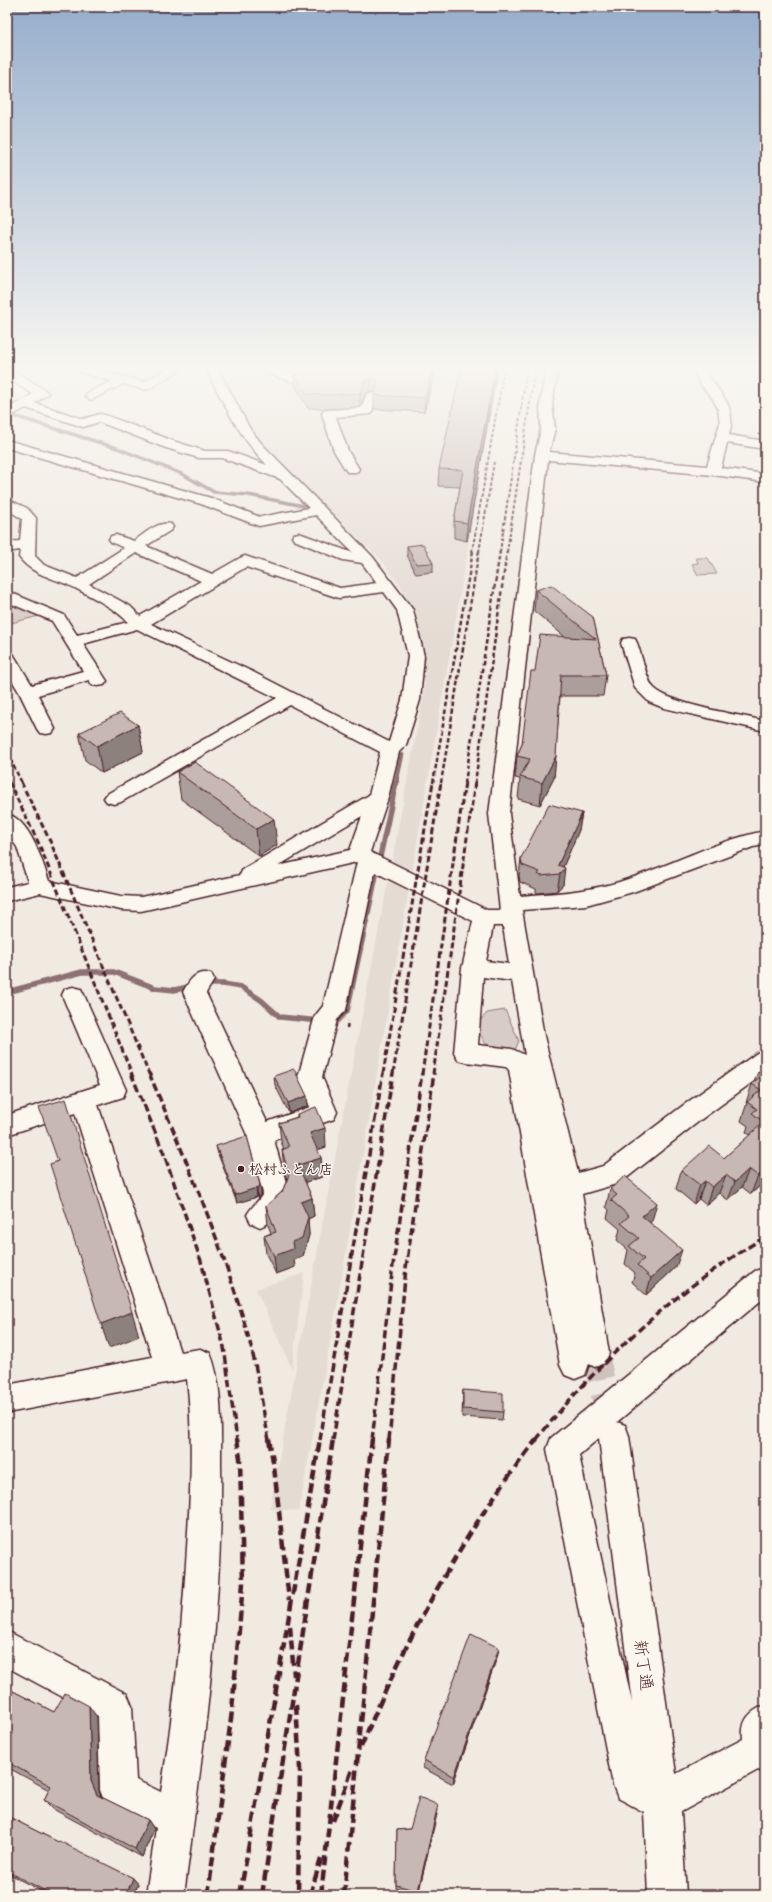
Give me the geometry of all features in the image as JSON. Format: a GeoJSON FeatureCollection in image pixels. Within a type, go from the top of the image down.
{"type":"FeatureCollection","features":[{"type":"Feature","properties":{"kind":"street"},"geometry":{"type":"LineString","coordinates":[[55,458],[206,501],[259,522],[318,510]]}},
{"type":"Feature","properties":{"kind":"street"},"geometry":{"type":"LineString","coordinates":[[235,458],[284,475]]}},
{"type":"Feature","properties":{"kind":"street"},"geometry":{"type":"LineString","coordinates":[[260,1136],[325,1112],[310,1077],[325,1022],[334,1010],[363,857],[390,750],[397,745],[411,700],[416,656],[405,610],[367,559],[267,458]]}},
{"type":"Feature","properties":{"kind":"street"},"geometry":{"type":"LineString","coordinates":[[345,458],[352,469]]}},
{"type":"Feature","properties":{"kind":"street"},"geometry":{"type":"LineString","coordinates":[[542,458],[499,814],[511,911],[532,1036],[568,1187],[595,1353]]}},
{"type":"Feature","properties":{"kind":"street"},"geometry":{"type":"LineString","coordinates":[[571,458],[713,471],[765,478]]}},
{"type":"Feature","properties":{"kind":"street"},"geometry":{"type":"LineString","coordinates":[[713,471],[717,458]]}},
{"type":"Feature","properties":{"kind":"street"},"geometry":{"type":"LineString","coordinates":[[7,503],[22,511],[29,518],[27,557],[39,568],[78,584],[124,610],[139,624],[247,676],[390,750]]}},
{"type":"Feature","properties":{"kind":"street"},"geometry":{"type":"LineString","coordinates":[[78,584],[166,527]]}},
{"type":"Feature","properties":{"kind":"street"},"geometry":{"type":"LineString","coordinates":[[299,537],[348,557],[367,559]]}},
{"type":"Feature","properties":{"kind":"street"},"geometry":{"type":"LineString","coordinates":[[116,539],[212,580]]}},
{"type":"Feature","properties":{"kind":"street"},"geometry":{"type":"LineString","coordinates":[[7,547],[28,545]]}},
{"type":"Feature","properties":{"kind":"street"},"geometry":{"type":"LineString","coordinates":[[74,642],[139,624],[245,561],[339,593],[387,587]]}},
{"type":"Feature","properties":{"kind":"street"},"geometry":{"type":"LineString","coordinates":[[9,599],[58,618],[96,677],[28,692]]}},
{"type":"Feature","properties":{"kind":"street"},"geometry":{"type":"LineString","coordinates":[[629,643],[644,688],[655,698],[670,704],[765,726]]}},
{"type":"Feature","properties":{"kind":"street"},"geometry":{"type":"LineString","coordinates":[[7,658],[28,692],[46,729]]}},
{"type":"Feature","properties":{"kind":"street"},"geometry":{"type":"LineString","coordinates":[[114,798],[290,698]]}},
{"type":"Feature","properties":{"kind":"street"},"geometry":{"type":"LineString","coordinates":[[236,883],[294,846],[378,798]]}},
{"type":"Feature","properties":{"kind":"street"},"geometry":{"type":"LineString","coordinates":[[7,820],[27,845],[40,886]]}},
{"type":"Feature","properties":{"kind":"street"},"geometry":{"type":"LineString","coordinates":[[7,894],[40,886],[122,903],[141,904],[363,857],[484,918],[511,911],[586,898],[626,887],[749,841],[765,838]]}},
{"type":"Feature","properties":{"kind":"street"},"geometry":{"type":"LineString","coordinates":[[484,918],[473,968],[466,1053],[512,1058],[517,1062],[520,1068],[575,1366]]}},
{"type":"Feature","properties":{"kind":"street"},"geometry":{"type":"LineString","coordinates":[[473,968],[522,974]]}},
{"type":"Feature","properties":{"kind":"street"},"geometry":{"type":"LineString","coordinates":[[198,986],[260,1136],[276,1193],[274,1202],[260,1215]]}},
{"type":"Feature","properties":{"kind":"street"},"geometry":{"type":"LineString","coordinates":[[7,1126],[114,1090],[74,995]]}},
{"type":"Feature","properties":{"kind":"street"},"geometry":{"type":"LineString","coordinates":[[568,1187],[611,1175],[694,1111],[765,1060]]}},
{"type":"Feature","properties":{"kind":"street"},"geometry":{"type":"LineString","coordinates":[[84,1101],[170,1367]]}},
{"type":"Feature","properties":{"kind":"street"},"geometry":{"type":"LineString","coordinates":[[764,1742],[662,1802],[631,1785],[562,1449],[765,1280]]}},
{"type":"Feature","properties":{"kind":"street"},"geometry":{"type":"LineString","coordinates":[[7,1399],[170,1367],[200,1364],[206,1414],[206,1501],[199,1616],[186,1747],[165,1895]]}},
{"type":"Feature","properties":{"kind":"street","name":"新丁通"},"geometry":{"type":"LineString","coordinates":[[614,1436],[662,1802],[667,1895]]}},
{"type":"Feature","properties":{"kind":"street"},"geometry":{"type":"LineString","coordinates":[[7,1648],[116,1706],[118,1790],[176,1819]]}},
{"type":"Feature","properties":{"kind":"shaded area"},"geometry":{"type":"Polygon","coordinates":[[[275,458],[484,458],[340,1287],[299,1511],[270,1509],[325,1210],[424,693],[425,659],[417,624],[403,589],[381,560],[275,458]]]}},
{"type":"Feature","properties":{"kind":"shaded area"},"geometry":{"type":"Polygon","coordinates":[[[696,558],[708,558],[717,574],[698,575],[692,564],[698,563],[696,558]]]}},
{"type":"Feature","properties":{"kind":"shaded area"},"geometry":{"type":"Polygon","coordinates":[[[15,606],[39,616],[7,624],[7,608],[15,606]]]}},
{"type":"Feature","properties":{"kind":"shaded area"},"geometry":{"type":"Polygon","coordinates":[[[505,1010],[519,1041],[515,1050],[486,1044],[475,1026],[487,1013],[505,1010]]]}},
{"type":"Feature","properties":{"kind":"shaded area"},"geometry":{"type":"Polygon","coordinates":[[[304,1273],[292,1369],[256,1289],[304,1273]]]}},
{"type":"Feature","properties":{"kind":"building"},"geometry":{"type":"Polygon","coordinates":[[[441,458],[479,458],[467,523],[454,521],[463,470],[439,469],[441,458]]]}},
{"type":"Feature","properties":{"kind":"building"},"geometry":{"type":"Polygon","coordinates":[[[423,544],[433,563],[416,564],[407,546],[423,544]]]}},
{"type":"Feature","properties":{"kind":"building"},"geometry":{"type":"Polygon","coordinates":[[[551,585],[593,617],[606,675],[561,675],[556,756],[542,783],[520,777],[530,759],[517,756],[522,744],[531,671],[535,671],[540,635],[596,639],[536,590],[551,585]]]}},
{"type":"Feature","properties":{"kind":"building"},"geometry":{"type":"Polygon","coordinates":[[[120,713],[138,725],[97,746],[79,733],[120,713]]]}},
{"type":"Feature","properties":{"kind":"building"},"geometry":{"type":"Polygon","coordinates":[[[195,762],[274,819],[256,829],[177,772],[195,762]]]}},
{"type":"Feature","properties":{"kind":"building"},"geometry":{"type":"Polygon","coordinates":[[[549,804],[582,813],[558,865],[565,868],[560,874],[541,876],[538,874],[540,872],[522,865],[521,858],[549,804]]]}},
{"type":"Feature","properties":{"kind":"building"},"geometry":{"type":"Polygon","coordinates":[[[765,1066],[765,1169],[758,1176],[749,1169],[735,1182],[726,1175],[712,1187],[705,1181],[700,1185],[681,1171],[709,1146],[724,1158],[764,1122],[752,1113],[757,1109],[747,1102],[761,1090],[752,1084],[762,1075],[758,1072],[765,1066]]]}},
{"type":"Feature","properties":{"kind":"building"},"geometry":{"type":"Polygon","coordinates":[[[294,1069],[307,1096],[288,1103],[274,1076],[294,1069]]]}},
{"type":"Feature","properties":{"kind":"building"},"geometry":{"type":"Polygon","coordinates":[[[66,1099],[132,1312],[101,1324],[50,1164],[58,1161],[39,1107],[66,1099]]]}},
{"type":"Feature","properties":{"kind":"building"},"geometry":{"type":"Polygon","coordinates":[[[316,1107],[325,1128],[310,1133],[321,1158],[298,1165],[312,1198],[301,1202],[308,1217],[302,1238],[292,1242],[293,1249],[274,1256],[264,1236],[276,1232],[266,1206],[282,1192],[289,1175],[282,1150],[289,1147],[279,1123],[298,1117],[297,1114],[316,1107]]]}},
{"type":"Feature","properties":{"kind":"building"},"geometry":{"type":"Polygon","coordinates":[[[247,1136],[260,1185],[257,1190],[256,1188],[235,1195],[216,1146],[247,1136]]]}},
{"type":"Feature","properties":{"kind":"building"},"geometry":{"type":"Polygon","coordinates":[[[625,1176],[657,1203],[642,1216],[682,1250],[651,1278],[637,1265],[644,1259],[629,1246],[639,1238],[621,1223],[629,1216],[611,1200],[617,1195],[610,1189],[625,1176]]]}},
{"type":"Feature","properties":{"kind":"building"},"geometry":{"type":"Polygon","coordinates":[[[463,1390],[503,1393],[503,1412],[463,1409],[463,1390]]]}},
{"type":"Feature","properties":{"kind":"building"},"geometry":{"type":"Polygon","coordinates":[[[471,1634],[499,1648],[454,1777],[424,1760],[471,1634]]]}},
{"type":"Feature","properties":{"kind":"building"},"geometry":{"type":"Polygon","coordinates":[[[7,1688],[54,1712],[65,1693],[89,1706],[91,1781],[97,1795],[148,1820],[135,1849],[44,1800],[51,1786],[7,1762],[7,1688]]]}},
{"type":"Feature","properties":{"kind":"building"},"geometry":{"type":"Polygon","coordinates":[[[419,1797],[438,1805],[418,1891],[396,1885],[397,1830],[410,1829],[419,1797]]]}},
{"type":"Feature","properties":{"kind":"building"},"geometry":{"type":"Polygon","coordinates":[[[7,1816],[133,1878],[126,1895],[53,1895],[7,1871],[7,1816]]]}},
{"type":"Feature","properties":{"kind":"waterway"},"geometry":{"type":"LineString","coordinates":[[141,458],[182,474],[214,492],[248,495],[304,506]]}},
{"type":"Feature","properties":{"kind":"waterway"},"geometry":{"type":"LineString","coordinates":[[396,783],[402,755]]}},
{"type":"Feature","properties":{"kind":"waterway"},"geometry":{"type":"LineString","coordinates":[[330,1023],[335,1023],[347,1011],[396,782]]}},
{"type":"Feature","properties":{"kind":"waterway"},"geometry":{"type":"LineString","coordinates":[[7,992],[82,972],[114,972],[155,988],[174,990],[193,986]]}},
{"type":"Feature","properties":{"kind":"waterway"},"geometry":{"type":"LineString","coordinates":[[205,984],[223,984],[241,987],[261,1000],[280,1017],[320,1021]]}},
{"type":"Feature","properties":{"kind":"tunnel"},"geometry":{"type":"LineString","coordinates":[[595,1353],[611,1424]]}},
{"type":"Feature","properties":{"kind":"railway"},"geometry":{"type":"LineString","coordinates":[[472,552],[488,458]]}},
{"type":"Feature","properties":{"kind":"railway"},"geometry":{"type":"LineString","coordinates":[[500,552],[514,458]]}},
{"type":"Feature","properties":{"kind":"railway"},"geometry":{"type":"LineString","coordinates":[[507,552],[521,458]]}},
{"type":"Feature","properties":{"kind":"railway"},"geometry":{"type":"LineString","coordinates":[[479,552],[494,462]]}},
{"type":"Feature","properties":{"kind":"railway"},"geometry":{"type":"LineString","coordinates":[[433,783],[473,551]]}},
{"type":"Feature","properties":{"kind":"railway"},"geometry":{"type":"LineString","coordinates":[[441,783],[479,551]]}},
{"type":"Feature","properties":{"kind":"railway"},"geometry":{"type":"LineString","coordinates":[[465,783],[500,551]]}},
{"type":"Feature","properties":{"kind":"railway"},"geometry":{"type":"LineString","coordinates":[[475,783],[507,551]]}},
{"type":"Feature","properties":{"kind":"railway"},"geometry":{"type":"LineString","coordinates":[[7,753],[22,783]]}},
{"type":"Feature","properties":{"kind":"railway"},"geometry":{"type":"LineString","coordinates":[[7,777],[10,783]]}},
{"type":"Feature","properties":{"kind":"railway"},"geometry":{"type":"LineString","coordinates":[[9,782],[39,844],[132,1074]]}},
{"type":"Feature","properties":{"kind":"railway"},"geometry":{"type":"LineString","coordinates":[[21,782],[50,841],[149,1074]]}},
{"type":"Feature","properties":{"kind":"railway"},"geometry":{"type":"LineString","coordinates":[[383,1074],[433,782]]}},
{"type":"Feature","properties":{"kind":"railway"},"geometry":{"type":"LineString","coordinates":[[393,1074],[441,782]]}},
{"type":"Feature","properties":{"kind":"railway"},"geometry":{"type":"LineString","coordinates":[[422,1074],[465,782]]}},
{"type":"Feature","properties":{"kind":"railway"},"geometry":{"type":"LineString","coordinates":[[433,1074],[475,782]]}},
{"type":"Feature","properties":{"kind":"railway"},"geometry":{"type":"LineString","coordinates":[[131,1073],[164,1154],[201,1261],[224,1347],[237,1440]]}},
{"type":"Feature","properties":{"kind":"railway"},"geometry":{"type":"LineString","coordinates":[[149,1073],[190,1171],[228,1271],[252,1351],[269,1440]]}},
{"type":"Feature","properties":{"kind":"railway"},"geometry":{"type":"LineString","coordinates":[[320,1440],[383,1073]]}},
{"type":"Feature","properties":{"kind":"railway"},"geometry":{"type":"LineString","coordinates":[[333,1440],[393,1073]]}},
{"type":"Feature","properties":{"kind":"railway"},"geometry":{"type":"LineString","coordinates":[[372,1440],[393,1265],[422,1073]]}},
{"type":"Feature","properties":{"kind":"railway"},"geometry":{"type":"LineString","coordinates":[[389,1440],[406,1268],[434,1073]]}},
{"type":"Feature","properties":{"kind":"railway"},"geometry":{"type":"LineString","coordinates":[[536,1440],[586,1382],[641,1328],[670,1303],[732,1257],[765,1237]]}},
{"type":"Feature","properties":{"kind":"railway"},"geometry":{"type":"LineString","coordinates":[[208,1895],[232,1711],[243,1583],[240,1458],[237,1439]]}},
{"type":"Feature","properties":{"kind":"railway"},"geometry":{"type":"LineString","coordinates":[[269,1439],[274,1467],[289,1600]]}},
{"type":"Feature","properties":{"kind":"railway"},"geometry":{"type":"LineString","coordinates":[[240,1895],[320,1439]]}},
{"type":"Feature","properties":{"kind":"railway"},"geometry":{"type":"LineString","coordinates":[[262,1895],[333,1439]]}},
{"type":"Feature","properties":{"kind":"railway"},"geometry":{"type":"LineString","coordinates":[[321,1895],[372,1439]]}},
{"type":"Feature","properties":{"kind":"railway"},"geometry":{"type":"LineString","coordinates":[[344,1895],[389,1439]]}},
{"type":"Feature","properties":{"kind":"railway"},"geometry":{"type":"LineString","coordinates":[[361,1747],[397,1666],[438,1587],[485,1511],[510,1474],[537,1439]]}},
{"type":"Feature","properties":{"kind":"railway"},"geometry":{"type":"LineString","coordinates":[[290,1626],[294,1676]]}},
{"type":"Feature","properties":{"kind":"railway"},"geometry":{"type":"LineString","coordinates":[[296,1705],[300,1768],[298,1895]]}},
{"type":"Feature","properties":{"kind":"railway"},"geometry":{"type":"LineString","coordinates":[[333,1821],[353,1767]]}},
{"type":"Feature","properties":{"kind":"railway"},"geometry":{"type":"LineString","coordinates":[[310,1895],[321,1859]]}},
{"type":"Feature","properties":{"kind":"place","name":"松村ふとん店"},"geometry":{"type":"Point","coordinates":[241,1169]}}]}
